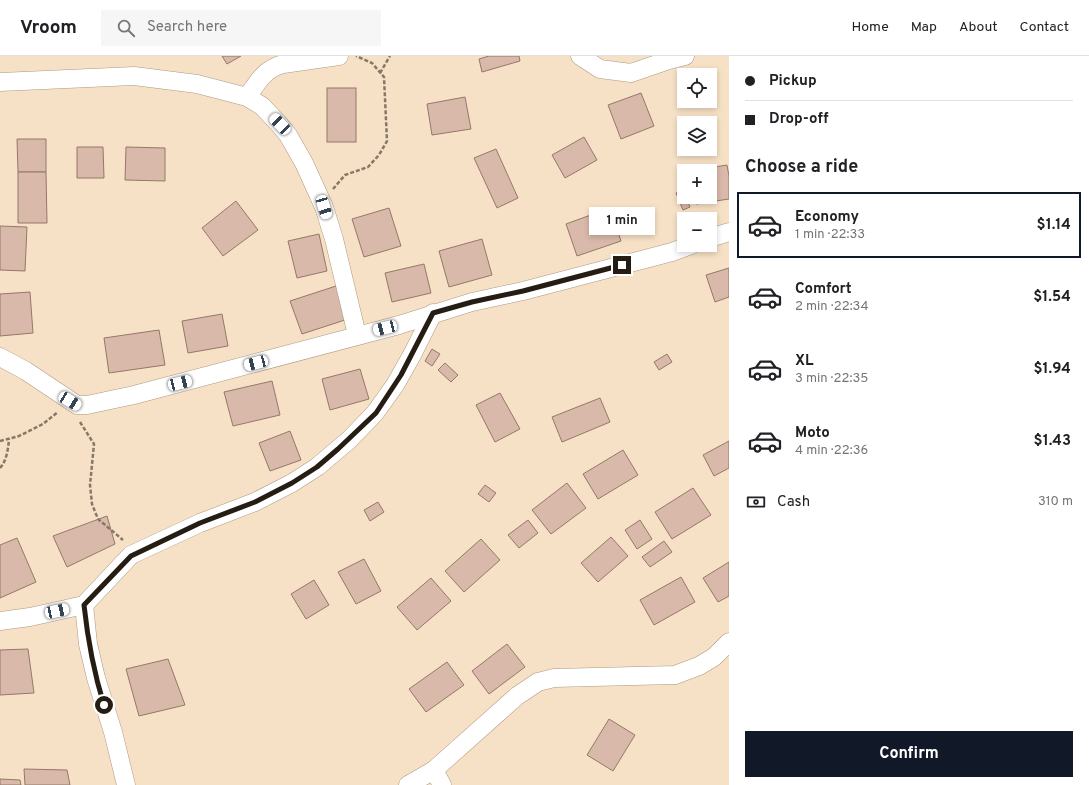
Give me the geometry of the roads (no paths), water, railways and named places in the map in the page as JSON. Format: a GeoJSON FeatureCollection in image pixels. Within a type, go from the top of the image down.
{"type":"FeatureCollection","features":[{"type":"Feature","properties":{"kind":"street"},"geometry":{"type":"LineString","coordinates":[[248,97],[265,73],[275,67],[283,64],[339,56]]}},
{"type":"Feature","properties":{"kind":"street"},"geometry":{"type":"LineString","coordinates":[[580,56],[600,69],[631,73],[686,56]]}},
{"type":"Feature","properties":{"kind":"street"},"geometry":{"type":"LineString","coordinates":[[0,82],[134,76],[197,84],[248,97],[262,106],[280,124],[288,135],[304,163],[324,207],[334,239],[357,335]]}},
{"type":"Feature","properties":{"kind":"street"},"geometry":{"type":"LineString","coordinates":[[717,236],[729,232]]}},
{"type":"Feature","properties":{"kind":"street"},"geometry":{"type":"LineString","coordinates":[[0,357],[26,371],[77,405],[87,405],[134,395],[399,325],[433,313],[472,302],[523,291],[677,250]]}},
{"type":"Feature","properties":{"kind":"street"},"geometry":{"type":"LineString","coordinates":[[0,621],[30,617],[84,605],[131,556],[200,523],[255,502],[292,483],[317,467],[376,413],[412,355],[433,313]]}},
{"type":"Feature","properties":{"kind":"street"},"geometry":{"type":"LineString","coordinates":[[84,605],[88,644],[96,678],[113,732],[126,785]]}},
{"type":"Feature","properties":{"kind":"street"},"geometry":{"type":"LineString","coordinates":[[408,785],[438,778],[517,696],[538,682],[554,678],[675,675],[700,666],[714,657],[729,642]]}}]}
